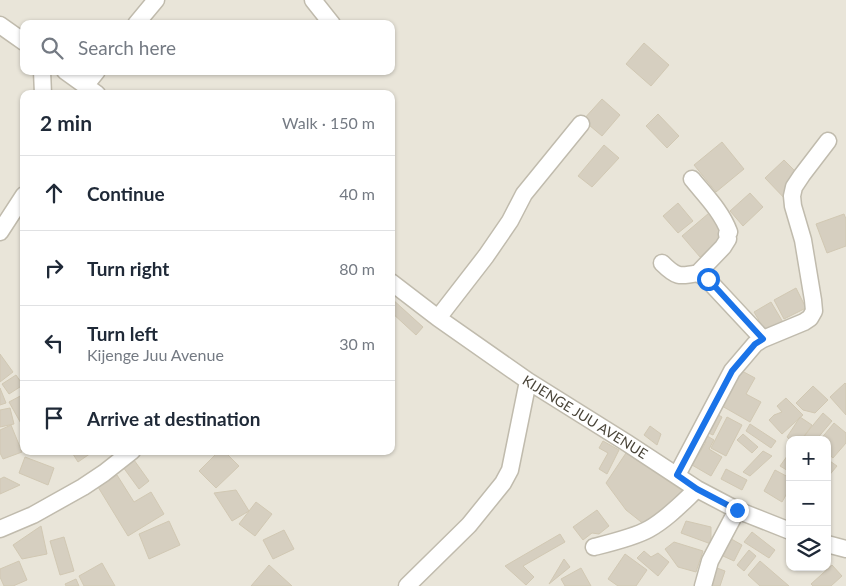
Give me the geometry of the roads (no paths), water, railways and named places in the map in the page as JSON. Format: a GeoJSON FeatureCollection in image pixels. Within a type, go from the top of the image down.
{"type":"FeatureCollection","features":[{"type":"Feature","properties":{"kind":"street"},"geometry":{"type":"LineString","coordinates":[[139,20],[156,0]]}},
{"type":"Feature","properties":{"kind":"street"},"geometry":{"type":"LineString","coordinates":[[313,0],[329,20]]}},
{"type":"Feature","properties":{"kind":"street"},"geometry":{"type":"LineString","coordinates":[[0,25],[20,39]]}},
{"type":"Feature","properties":{"kind":"street"},"geometry":{"type":"LineString","coordinates":[[42,75],[42,90]]}},
{"type":"Feature","properties":{"kind":"street"},"geometry":{"type":"LineString","coordinates":[[70,75],[91,90],[96,75]]}},
{"type":"Feature","properties":{"kind":"street"},"geometry":{"type":"LineString","coordinates":[[438,318],[486,256],[510,221],[524,194],[581,124]]}},
{"type":"Feature","properties":{"kind":"street"},"geometry":{"type":"LineString","coordinates":[[677,475],[732,371],[755,344],[804,322],[810,318],[814,311],[803,240],[792,196],[794,187],[828,141]]}},
{"type":"Feature","properties":{"kind":"street"},"geometry":{"type":"LineString","coordinates":[[662,263],[673,274],[684,276],[698,273],[728,238],[727,234],[729,232],[726,225],[713,204],[692,178]]}},
{"type":"Feature","properties":{"kind":"street"},"geometry":{"type":"LineString","coordinates":[[0,232],[20,201]]}},
{"type":"Feature","properties":{"kind":"street"},"geometry":{"type":"LineString","coordinates":[[698,273],[708,279],[763,339]]}},
{"type":"Feature","properties":{"kind":"street","name":"KIJENGE JUU AVENUE"},"geometry":{"type":"LineString","coordinates":[[395,285],[438,318],[528,381],[697,489],[737,510],[786,529]]}},
{"type":"Feature","properties":{"kind":"street"},"geometry":{"type":"LineString","coordinates":[[407,586],[469,525],[503,483],[510,470],[528,381]]}},
{"type":"Feature","properties":{"kind":"street"},"geometry":{"type":"LineString","coordinates":[[0,529],[33,515],[83,487],[127,455]]}},
{"type":"Feature","properties":{"kind":"street"},"geometry":{"type":"LineString","coordinates":[[594,547],[649,530],[697,489]]}},
{"type":"Feature","properties":{"kind":"street"},"geometry":{"type":"LineString","coordinates":[[702,586],[710,561],[737,510]]}},
{"type":"Feature","properties":{"kind":"street"},"geometry":{"type":"LineString","coordinates":[[831,545],[846,549]]}}]}
